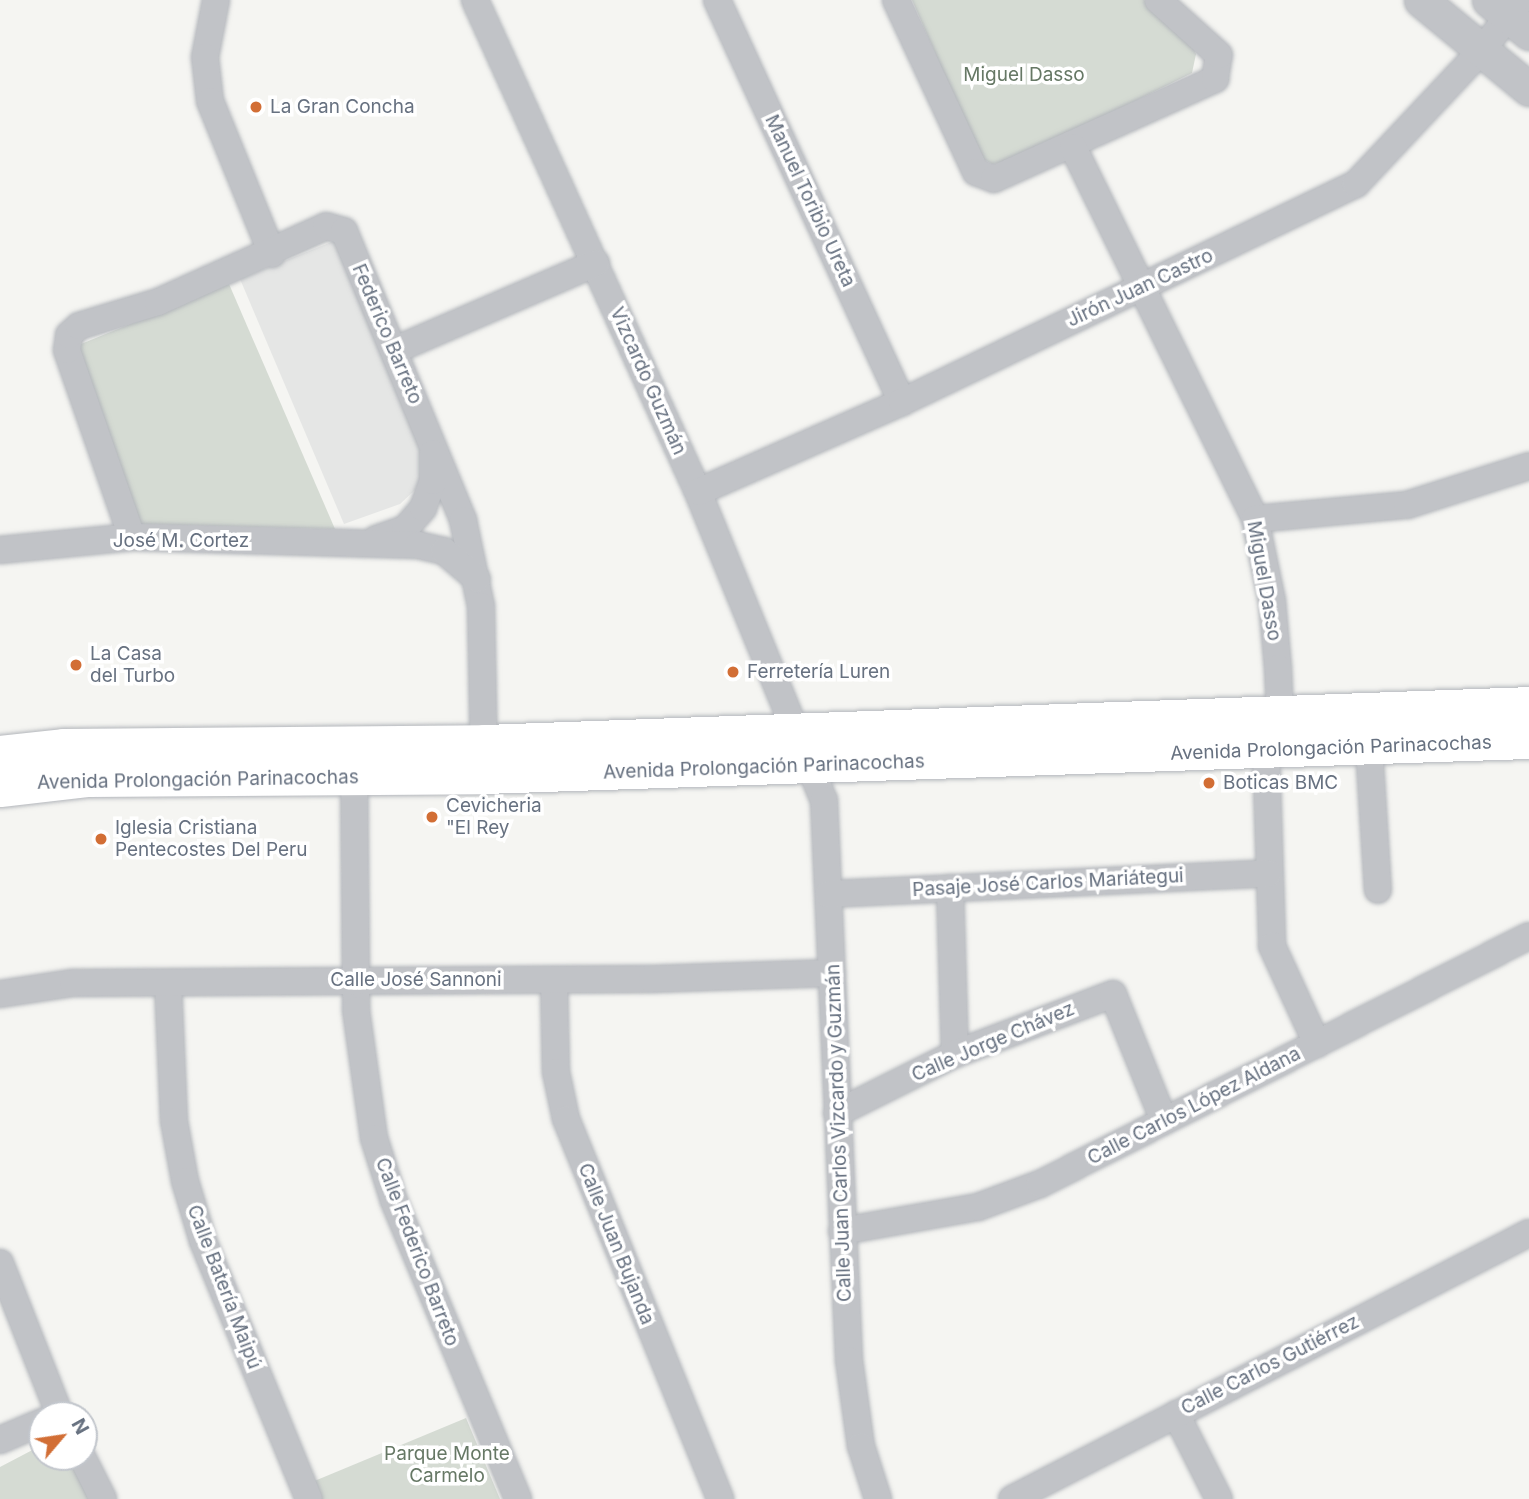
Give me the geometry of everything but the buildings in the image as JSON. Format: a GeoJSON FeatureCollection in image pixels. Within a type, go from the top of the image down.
{"type":"FeatureCollection","features":[{"type":"Feature","properties":{"kind":"main road","name":"Avenida Prolongación Parinacochas"},"geometry":{"type":"LineString","coordinates":[[806,750],[1280,715],[1529,705]]}},
{"type":"Feature","properties":{"kind":"main road","name":"Avenida Prolongación Parinacochas"},"geometry":{"type":"LineString","coordinates":[[0,788],[88,778],[354,760],[806,750],[1266,750],[1529,740]]}},
{"type":"Feature","properties":{"kind":"main road","name":"Avenida Prolongación Parinacochas"},"geometry":{"type":"LineString","coordinates":[[0,754],[103,746],[354,760]]}},
{"type":"Feature","properties":{"kind":"street"},"geometry":{"type":"LineString","coordinates":[[132,537],[67,350],[69,335],[79,326],[158,302],[272,254],[210,101],[205,57],[216,0]]}},
{"type":"Feature","properties":{"kind":"street","name":"Vizcardo Guzmán"},"geometry":{"type":"LineString","coordinates":[[475,0],[698,492],[806,750]]}},
{"type":"Feature","properties":{"kind":"street","name":"Manuel Toribio Ureta"},"geometry":{"type":"LineString","coordinates":[[717,0],[902,401]]}},
{"type":"Feature","properties":{"kind":"street"},"geometry":{"type":"LineString","coordinates":[[896,0],[976,172],[994,179],[1005,177],[1073,147],[1215,79],[1219,55],[1158,0]]}},
{"type":"Feature","properties":{"kind":"street"},"geometry":{"type":"LineString","coordinates":[[1421,0],[1529,89]]}},
{"type":"Feature","properties":{"kind":"street","name":"Jirón Juan Castro"},"geometry":{"type":"LineString","coordinates":[[698,492],[902,401],[1142,288],[1366,177],[1482,50],[1512,12]]}},
{"type":"Feature","properties":{"kind":"street","name":"Miguel Dasso"},"geometry":{"type":"LineString","coordinates":[[1073,147],[1255,519],[1273,611],[1280,715],[1266,750],[1272,946],[1317,1044]]}},
{"type":"Feature","properties":{"kind":"street","name":"Federico Barreto"},"geometry":{"type":"LineString","coordinates":[[272,254],[326,226],[344,231],[395,350],[463,520],[477,579],[484,759]]}},
{"type":"Feature","properties":{"kind":"street"},"geometry":{"type":"LineString","coordinates":[[395,350],[596,263]]}},
{"type":"Feature","properties":{"kind":"street","name":"José M. Cortez"},"geometry":{"type":"LineString","coordinates":[[362,543],[405,529],[423,508],[433,481],[433,444]]}},
{"type":"Feature","properties":{"kind":"street"},"geometry":{"type":"LineString","coordinates":[[1255,519],[1407,505],[1529,466]]}},
{"type":"Feature","properties":{"kind":"street","name":"José M. Cortez"},"geometry":{"type":"LineString","coordinates":[[0,550],[132,537],[418,545],[444,551],[477,579]]}},
{"type":"Feature","properties":{"kind":"street"},"geometry":{"type":"LineString","coordinates":[[1369,748],[1378,890]]}},
{"type":"Feature","properties":{"kind":"street","name":"Calle Juan Carlos Vizcardo y Guzmán"},"geometry":{"type":"LineString","coordinates":[[806,750],[824,800],[849,1360],[861,1446],[878,1499]]}},
{"type":"Feature","properties":{"kind":"street","name":"Calle Federico Barreto"},"geometry":{"type":"LineString","coordinates":[[354,760],[355,979],[360,1059],[374,1138],[394,1201],[517,1499]]}},
{"type":"Feature","properties":{"kind":"street","name":"Pasaje José Carlos Mariátegui"},"geometry":{"type":"LineString","coordinates":[[829,894],[1268,873]]}},
{"type":"Feature","properties":{"kind":"street"},"geometry":{"type":"LineString","coordinates":[[950,888],[955,1054]]}},
{"type":"Feature","properties":{"kind":"street","name":"Calle Carlos López Aldana"},"geometry":{"type":"LineString","coordinates":[[842,1231],[944,1215],[1009,1196],[1164,1121],[1529,936]]}},
{"type":"Feature","properties":{"kind":"street","name":"Calle José Sannoni"},"geometry":{"type":"LineString","coordinates":[[0,994],[73,983],[355,979],[554,980],[832,972]]}},
{"type":"Feature","properties":{"kind":"street","name":"Calle Juan Bujanda"},"geometry":{"type":"LineString","coordinates":[[554,980],[556,1072],[566,1119],[720,1499]]}},
{"type":"Feature","properties":{"kind":"street","name":"Calle Batería Maipú"},"geometry":{"type":"LineString","coordinates":[[168,983],[174,1121],[185,1181],[203,1241],[309,1499]]}},
{"type":"Feature","properties":{"kind":"street","name":"Calle Jorge Chávez"},"geometry":{"type":"LineString","coordinates":[[837,1113],[955,1054],[1113,994],[1164,1121]]}},
{"type":"Feature","properties":{"kind":"street","name":"Calle Carlos Gutiérrez"},"geometry":{"type":"LineString","coordinates":[[1012,1499],[1529,1233]]}},
{"type":"Feature","properties":{"kind":"street"},"geometry":{"type":"LineString","coordinates":[[0,1263],[54,1401]]}},
{"type":"Feature","properties":{"kind":"street"},"geometry":{"type":"LineString","coordinates":[[1176,1414],[1220,1499]]}},
{"type":"Feature","properties":{"kind":"street"},"geometry":{"type":"LineString","coordinates":[[0,1440],[28,1428]]}},
{"type":"Feature","properties":{"kind":"street"},"geometry":{"type":"LineString","coordinates":[[89,1471],[103,1499]]}},
{"type":"Feature","properties":{"kind":"shaded area"},"geometry":{"type":"Polygon","coordinates":[[[334,241],[426,454],[425,471],[415,490],[400,504],[344,524],[240,279],[334,241]]]}},
{"type":"Feature","properties":{"kind":"green space","name":"Miguel Dasso"},"geometry":{"type":"Polygon","coordinates":[[[912,0],[1144,0],[1191,43],[1196,54],[1192,73],[1012,162],[992,164],[980,157],[912,0]]]}},
{"type":"Feature","properties":{"kind":"green space"},"geometry":{"type":"Polygon","coordinates":[[[229,284],[335,529],[141,524],[76,346],[229,284]]]}},
{"type":"Feature","properties":{"kind":"green space","name":"Parque Monte Carmelo"},"geometry":{"type":"Polygon","coordinates":[[[466,1418],[500,1499],[319,1499],[312,1482],[466,1418]]]}},
{"type":"Feature","properties":{"kind":"green space"},"geometry":{"type":"Polygon","coordinates":[[[28,1452],[28,1471],[78,1471],[88,1499],[0,1499],[0,1467],[28,1452]]]}},
{"type":"Feature","properties":{"kind":"place","name":"La Gran Concha"},"geometry":{"type":"Point","coordinates":[256,107]}},
{"type":"Feature","properties":{"kind":"place","name":"La Casa del Turbo"},"geometry":{"type":"Point","coordinates":[76,665]}},
{"type":"Feature","properties":{"kind":"place","name":"Ferretería Luren"},"geometry":{"type":"Point","coordinates":[733,672]}},
{"type":"Feature","properties":{"kind":"place","name":"Boticas BMC"},"geometry":{"type":"Point","coordinates":[1209,783]}},
{"type":"Feature","properties":{"kind":"place","name":"Cevicheria \"El Rey"},"geometry":{"type":"Point","coordinates":[432,817]}},
{"type":"Feature","properties":{"kind":"place","name":"Iglesia Cristiana Pentecostes Del Peru"},"geometry":{"type":"Point","coordinates":[101,839]}}]}
